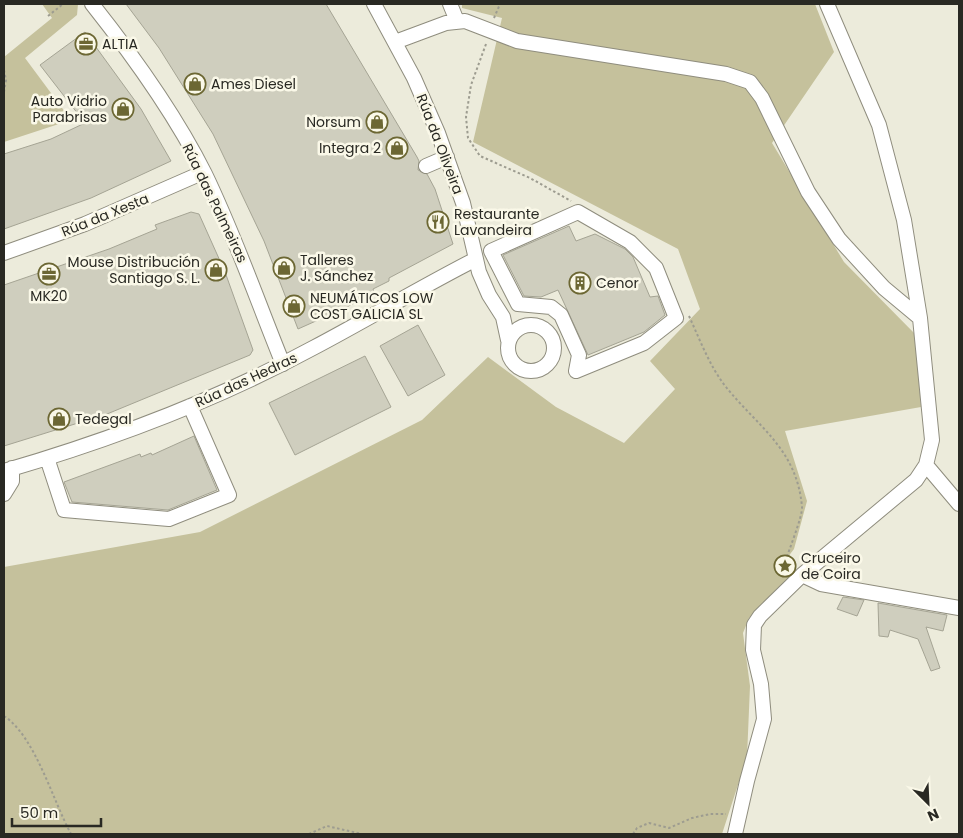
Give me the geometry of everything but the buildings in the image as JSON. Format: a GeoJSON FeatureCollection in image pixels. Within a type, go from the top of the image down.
{"type":"FeatureCollection","features":[{"type":"Feature","properties":{"kind":"street","name":"Rúa das Palmeiras"},"geometry":{"type":"LineString","coordinates":[[92,4],[149,81],[204,172],[244,262],[282,364]]}},
{"type":"Feature","properties":{"kind":"street","name":"Rúa da Oliveira"},"geometry":{"type":"LineString","coordinates":[[374,4],[414,78],[447,157],[463,204],[476,259],[489,295],[503,317],[508,340],[508,355],[518,368],[534,371],[548,364],[554,349],[550,334],[536,325],[522,326],[503,317]]}},
{"type":"Feature","properties":{"kind":"street"},"geometry":{"type":"LineString","coordinates":[[450,4],[457,21]]}},
{"type":"Feature","properties":{"kind":"street"},"geometry":{"type":"LineString","coordinates":[[735,834],[738,814],[764,719],[764,702],[752,637],[754,625],[760,616],[802,575],[916,480],[926,465],[932,440],[920,318],[904,220],[879,126],[827,4]]}},
{"type":"Feature","properties":{"kind":"street"},"geometry":{"type":"LineString","coordinates":[[395,42],[457,21],[490,30],[517,41],[726,74],[750,82],[762,98],[808,192],[839,239],[884,288],[920,318]]}},
{"type":"Feature","properties":{"kind":"street"},"geometry":{"type":"LineString","coordinates":[[426,166],[447,157]]}},
{"type":"Feature","properties":{"kind":"street","name":"Rúa da Xesta"},"geometry":{"type":"LineString","coordinates":[[4,253],[85,224],[204,172]]}},
{"type":"Feature","properties":{"kind":"street"},"geometry":{"type":"LineString","coordinates":[[578,212],[630,242],[656,268],[676,318],[644,343],[576,371],[579,355],[561,315],[551,307],[518,304],[508,286],[492,251],[578,212]]}},
{"type":"Feature","properties":{"kind":"street","name":"Rúa das Hedras"},"geometry":{"type":"LineString","coordinates":[[8,469],[123,432],[190,406],[282,364],[476,259]]}},
{"type":"Feature","properties":{"kind":"street"},"geometry":{"type":"LineString","coordinates":[[489,295],[508,286]]}},
{"type":"Feature","properties":{"kind":"street"},"geometry":{"type":"LineString","coordinates":[[508,340],[512,333],[522,326]]}},
{"type":"Feature","properties":{"kind":"street"},"geometry":{"type":"LineString","coordinates":[[47,458],[64,510],[169,519],[179,517],[229,495],[190,406]]}},
{"type":"Feature","properties":{"kind":"street"},"geometry":{"type":"LineString","coordinates":[[926,465],[959,504]]}},
{"type":"Feature","properties":{"kind":"street"},"geometry":{"type":"LineString","coordinates":[[4,494],[12,480],[8,469]]}},
{"type":"Feature","properties":{"kind":"street"},"geometry":{"type":"LineString","coordinates":[[802,575],[821,584],[959,608]]}},
{"type":"Feature","properties":{"kind":"path"},"geometry":{"type":"LineString","coordinates":[[48,16],[63,4]]}},
{"type":"Feature","properties":{"kind":"path"},"geometry":{"type":"LineString","coordinates":[[500,4],[471,85],[466,116],[468,138],[480,156],[530,178],[572,201]]}},
{"type":"Feature","properties":{"kind":"path"},"geometry":{"type":"LineString","coordinates":[[4,70],[6,80],[4,92]]}},
{"type":"Feature","properties":{"kind":"path"},"geometry":{"type":"LineString","coordinates":[[687,311],[707,355],[725,387],[778,443],[797,481],[803,509],[786,562],[802,575]]}},
{"type":"Feature","properties":{"kind":"path"},"geometry":{"type":"LineString","coordinates":[[4,716],[24,738],[49,785],[71,834]]}},
{"type":"Feature","properties":{"kind":"path"},"geometry":{"type":"LineString","coordinates":[[633,834],[637,828],[649,823],[669,828],[692,818],[710,814],[738,814]]}},
{"type":"Feature","properties":{"kind":"path"},"geometry":{"type":"LineString","coordinates":[[309,834],[327,826],[362,834]]}},
{"type":"Feature","properties":{"kind":"shaded area"},"geometry":{"type":"Polygon","coordinates":[[[42,4],[78,4],[77,15],[25,58],[71,120],[4,142],[4,57],[52,18],[42,4]]]}},
{"type":"Feature","properties":{"kind":"shaded area"},"geometry":{"type":"Polygon","coordinates":[[[462,4],[815,4],[834,52],[772,143],[844,262],[916,335],[921,407],[785,431],[807,501],[794,549],[781,566],[791,579],[749,618],[743,633],[750,686],[747,757],[722,834],[4,834],[4,567],[200,532],[422,420],[488,357],[556,407],[624,443],[675,389],[650,361],[700,309],[678,249],[473,142],[502,18],[462,8],[462,4]]]}},
{"type":"Feature","properties":{"kind":"place","name":"ALTIA"},"geometry":{"type":"Point","coordinates":[86,44]}},
{"type":"Feature","properties":{"kind":"place","name":"Ames Diesel"},"geometry":{"type":"Point","coordinates":[195,84]}},
{"type":"Feature","properties":{"kind":"place","name":"Auto Vidrio Parabrisas"},"geometry":{"type":"Point","coordinates":[123,109]}},
{"type":"Feature","properties":{"kind":"place","name":"Norsum"},"geometry":{"type":"Point","coordinates":[377,122]}},
{"type":"Feature","properties":{"kind":"place","name":"Integra 2"},"geometry":{"type":"Point","coordinates":[397,148]}},
{"type":"Feature","properties":{"kind":"place","name":"Restaurante Lavandeira"},"geometry":{"type":"Point","coordinates":[438,222]}},
{"type":"Feature","properties":{"kind":"place","name":"Talleres J. Sánchez"},"geometry":{"type":"Point","coordinates":[284,268]}},
{"type":"Feature","properties":{"kind":"place","name":"Mouse Distribución Santiago S. L."},"geometry":{"type":"Point","coordinates":[216,270]}},
{"type":"Feature","properties":{"kind":"place","name":"MK20"},"geometry":{"type":"Point","coordinates":[49,274]}},
{"type":"Feature","properties":{"kind":"place","name":"Cenor"},"geometry":{"type":"Point","coordinates":[580,283]}},
{"type":"Feature","properties":{"kind":"place","name":"NEUMÁTICOS LOW COST GALICIA SL"},"geometry":{"type":"Point","coordinates":[294,306]}},
{"type":"Feature","properties":{"kind":"place","name":"Tedegal"},"geometry":{"type":"Point","coordinates":[59,419]}},
{"type":"Feature","properties":{"kind":"place","name":"Cruceiro de Coira"},"geometry":{"type":"Point","coordinates":[785,566]}}]}
